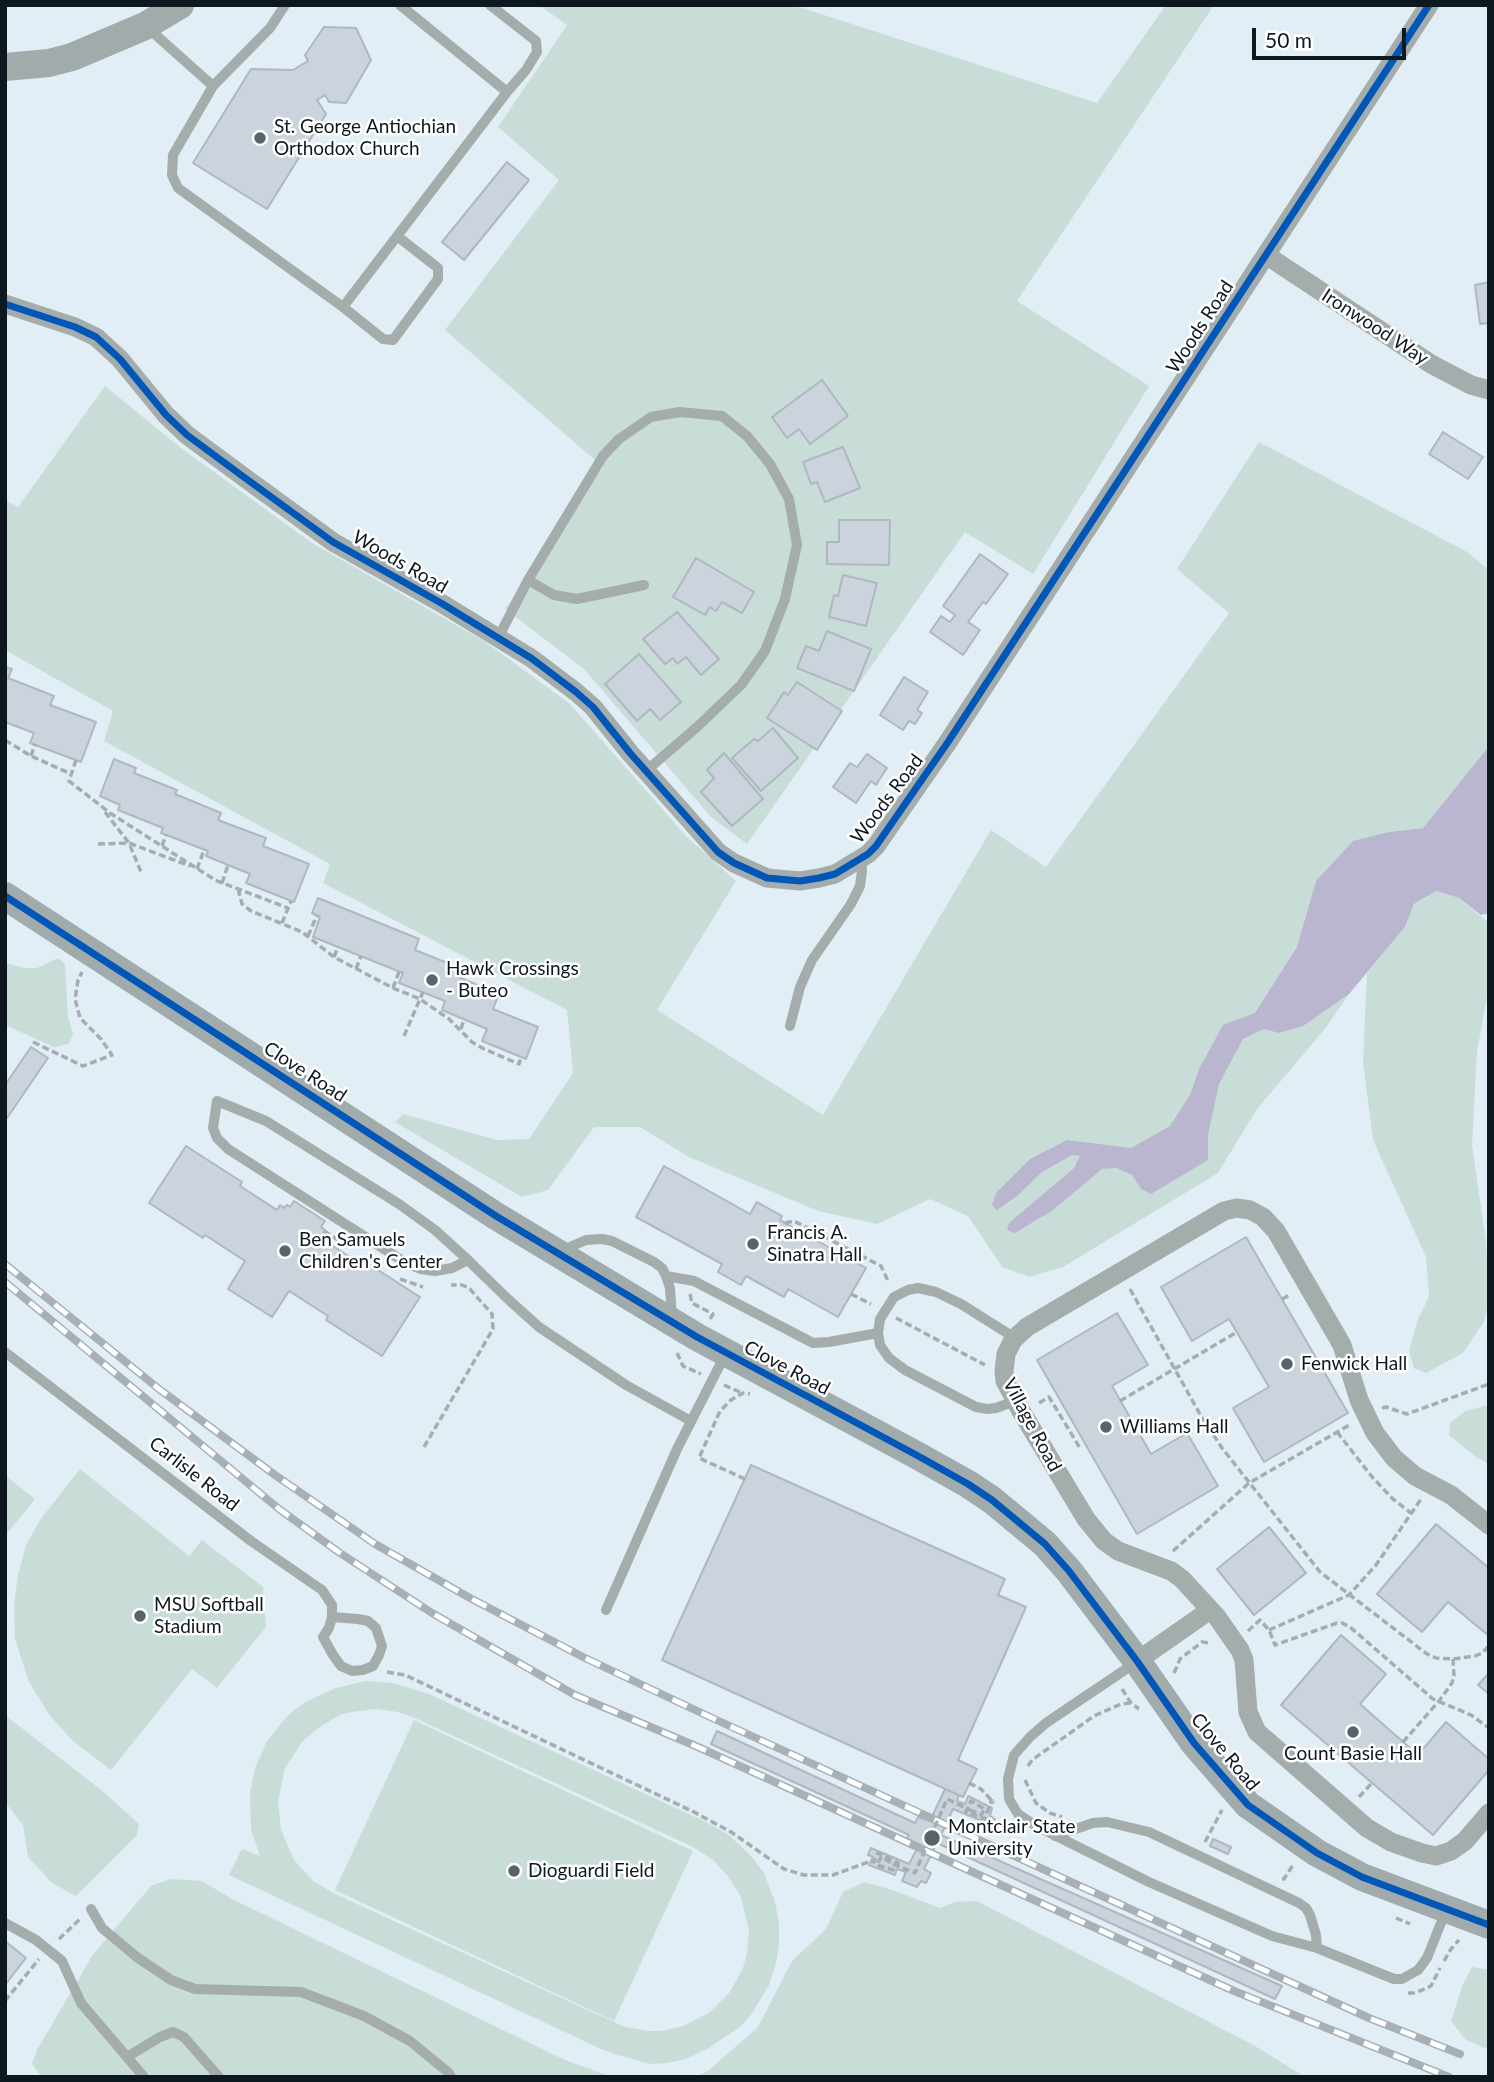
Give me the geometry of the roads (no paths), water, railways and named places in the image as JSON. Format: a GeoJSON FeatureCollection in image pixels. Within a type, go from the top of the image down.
{"type":"FeatureCollection","features":[{"type":"Feature","properties":{"kind":"street"},"geometry":{"type":"LineString","coordinates":[[5,67],[49,63],[72,57],[145,26],[180,5]]}},
{"type":"Feature","properties":{"kind":"street","name":"Woods Road"},"geometry":{"type":"LineString","coordinates":[[5,304],[75,327],[96,337],[120,359],[166,415],[198,443],[333,542],[531,658],[576,692],[593,707],[718,852],[766,877],[800,881],[835,874],[861,859],[876,846],[947,742],[1429,5]]}},
{"type":"Feature","properties":{"kind":"street","name":"Ironwood Way"},"geometry":{"type":"LineString","coordinates":[[1266,255],[1431,364],[1471,385],[1489,390]]}},
{"type":"Feature","properties":{"kind":"street","name":"Clove Road"},"geometry":{"type":"LineString","coordinates":[[5,896],[496,1216],[726,1353],[956,1477],[992,1500],[1045,1545],[1077,1581],[1126,1669],[1154,1686],[1194,1743],[1248,1805],[1317,1853],[1351,1871],[1489,1925]]}},
{"type":"Feature","properties":{"kind":"street"},"geometry":{"type":"LineString","coordinates":[[1015,1338],[1027,1327],[1224,1211],[1250,1210],[1263,1217],[1276,1231],[1342,1345],[1359,1400],[1375,1433],[1394,1458],[1415,1476],[1451,1495],[1489,1525]]}},
{"type":"Feature","properties":{"kind":"street","name":"Village Road"},"geometry":{"type":"LineString","coordinates":[[1015,1338],[1006,1354],[1005,1381],[1068,1492],[1104,1541],[1118,1551],[1171,1571],[1182,1579],[1210,1610],[1240,1650],[1244,1660],[1248,1712],[1257,1732],[1367,1828],[1391,1842],[1422,1853],[1436,1856],[1451,1851],[1465,1841],[1489,1813]]}},
{"type":"Feature","properties":{"kind":"street"},"geometry":{"type":"LineString","coordinates":[[1126,1669],[1210,1610]]}},
{"type":"Feature","properties":{"kind":"lane"},"geometry":{"type":"LineString","coordinates":[[285,5],[270,29],[213,86],[173,155],[172,174],[178,188],[383,339],[393,340],[438,279],[438,268],[397,236]]}},
{"type":"Feature","properties":{"kind":"lane"},"geometry":{"type":"LineString","coordinates":[[400,5],[507,92]]}},
{"type":"Feature","properties":{"kind":"lane"},"geometry":{"type":"LineString","coordinates":[[343,307],[526,70],[537,52],[536,41],[490,5]]}},
{"type":"Feature","properties":{"kind":"lane"},"geometry":{"type":"LineString","coordinates":[[145,26],[213,86]]}},
{"type":"Feature","properties":{"kind":"lane"},"geometry":{"type":"LineString","coordinates":[[498,638],[528,580],[603,456],[619,439],[651,417],[680,412],[722,416],[747,436],[770,464],[789,499],[797,545],[785,599],[765,651],[741,685],[646,771]]}},
{"type":"Feature","properties":{"kind":"lane"},"geometry":{"type":"LineString","coordinates":[[528,580],[554,595],[577,599],[644,585]]}},
{"type":"Feature","properties":{"kind":"lane"},"geometry":{"type":"LineString","coordinates":[[790,1026],[800,987],[812,960],[851,904],[860,886],[861,859]]}},
{"type":"Feature","properties":{"kind":"lane"},"geometry":{"type":"LineString","coordinates":[[468,1260],[452,1268],[435,1271],[406,1263],[228,1149],[216,1138],[213,1128],[217,1101],[266,1121],[399,1204],[435,1230],[468,1260],[539,1327],[626,1385],[691,1421]]}},
{"type":"Feature","properties":{"kind":"lane"},"geometry":{"type":"LineString","coordinates":[[557,1253],[586,1240],[602,1238],[654,1262],[662,1268],[670,1288],[673,1322]]}},
{"type":"Feature","properties":{"kind":"lane"},"geometry":{"type":"LineString","coordinates":[[666,1276],[694,1281],[813,1343],[878,1333]]}},
{"type":"Feature","properties":{"kind":"lane"},"geometry":{"type":"LineString","coordinates":[[1015,1338],[961,1304],[936,1292],[918,1288],[894,1297],[880,1319],[878,1333],[884,1352],[905,1370],[976,1406],[996,1408],[1015,1401]]}},
{"type":"Feature","properties":{"kind":"lane","name":"Carlisle Road"},"geometry":{"type":"LineString","coordinates":[[5,1352],[251,1541],[322,1590],[332,1605],[332,1617]]}},
{"type":"Feature","properties":{"kind":"lane"},"geometry":{"type":"LineString","coordinates":[[606,1610],[677,1449],[726,1353]]}},
{"type":"Feature","properties":{"kind":"lane"},"geometry":{"type":"LineString","coordinates":[[332,1617],[368,1621],[376,1628],[382,1646],[373,1665],[352,1671],[341,1666],[323,1637],[332,1617]]}},
{"type":"Feature","properties":{"kind":"lane"},"geometry":{"type":"LineString","coordinates":[[1126,1669],[1046,1723],[1014,1755],[1009,1779],[1009,1799],[1018,1814],[1055,1836],[1149,1882],[1261,1931],[1317,1948],[1394,1979],[1402,1979],[1418,1970],[1427,1958],[1447,1909]]}},
{"type":"Feature","properties":{"kind":"lane"},"geometry":{"type":"LineString","coordinates":[[1055,1836],[1093,1823],[1107,1822],[1149,1832],[1299,1903],[1310,1915],[1317,1948]]}},
{"type":"Feature","properties":{"kind":"lane"},"geometry":{"type":"LineString","coordinates":[[90,1909],[102,1928],[138,1958],[171,1980],[195,1989],[301,1992],[330,2002],[364,2016],[411,2041],[451,2077]]}},
{"type":"Feature","properties":{"kind":"lane"},"geometry":{"type":"LineString","coordinates":[[5,1923],[36,1940],[62,1961],[81,2003],[144,2077]]}},
{"type":"Feature","properties":{"kind":"lane"},"geometry":{"type":"LineString","coordinates":[[127,2057],[173,2032],[184,2037],[219,2077]]}},
{"type":"Feature","properties":{"kind":"railway"},"geometry":{"type":"LineString","coordinates":[[5,1264],[159,1389],[275,1475],[375,1544],[470,1598],[583,1657],[710,1717],[1369,2018],[1460,2054]]}},
{"type":"Feature","properties":{"kind":"railway"},"geometry":{"type":"LineString","coordinates":[[5,1282],[279,1509],[432,1613],[575,1695],[698,1747],[1234,1991],[1449,2077]]}},
{"type":"Feature","properties":{"kind":"place","name":"St. George Antiochian Orthodox Church"},"geometry":{"type":"Point","coordinates":[260,138]}},
{"type":"Feature","properties":{"kind":"place","name":"Hawk Crossings - Buteo"},"geometry":{"type":"Point","coordinates":[432,980]}},
{"type":"Feature","properties":{"kind":"place","name":"Francis A. Sinatra Hall"},"geometry":{"type":"Point","coordinates":[753,1244]}},
{"type":"Feature","properties":{"kind":"place","name":"Ben Samuels Children's Center"},"geometry":{"type":"Point","coordinates":[285,1251]}},
{"type":"Feature","properties":{"kind":"place","name":"Fenwick Hall"},"geometry":{"type":"Point","coordinates":[1287,1364]}},
{"type":"Feature","properties":{"kind":"place","name":"Williams Hall"},"geometry":{"type":"Point","coordinates":[1106,1427]}},
{"type":"Feature","properties":{"kind":"place","name":"MSU Softball Stadium"},"geometry":{"type":"Point","coordinates":[140,1616]}},
{"type":"Feature","properties":{"kind":"place","name":"Count Basie Hall"},"geometry":{"type":"Point","coordinates":[1353,1732]}},
{"type":"Feature","properties":{"kind":"place","name":"Montclair State University"},"geometry":{"type":"Point","coordinates":[932,1838]}},
{"type":"Feature","properties":{"kind":"place","name":"Dioguardi Field"},"geometry":{"type":"Point","coordinates":[514,1871]}}]}
